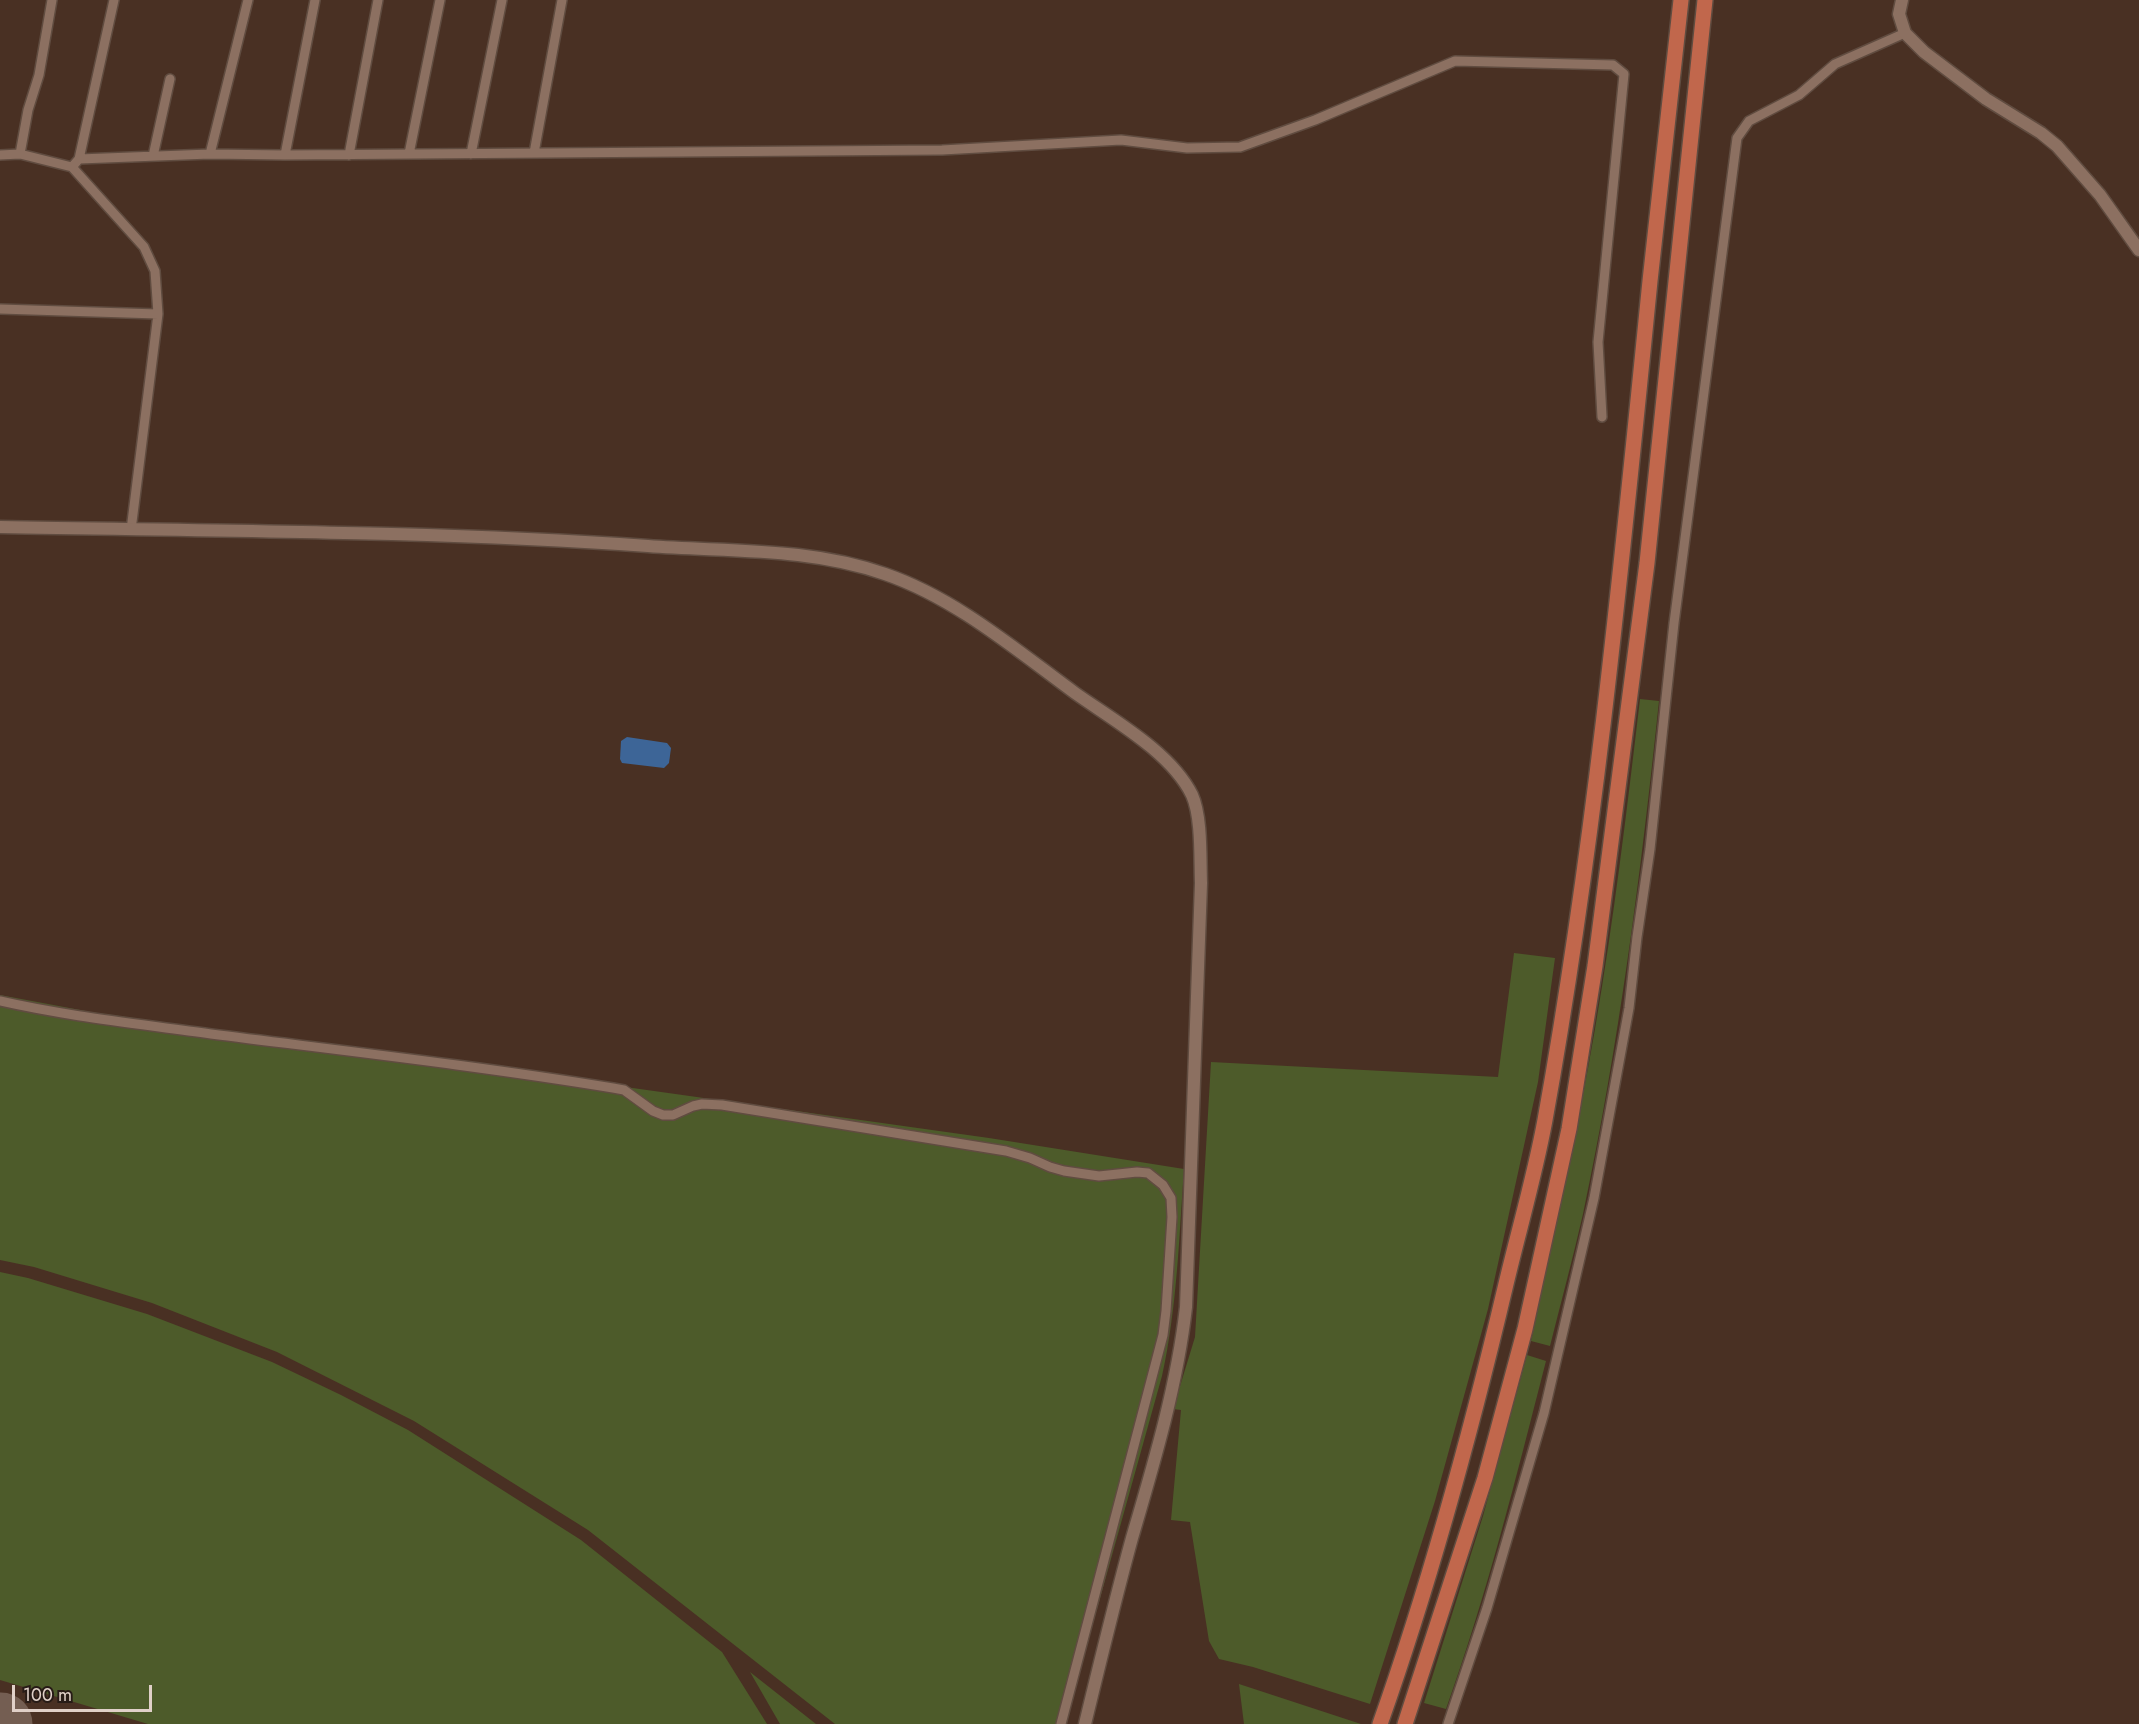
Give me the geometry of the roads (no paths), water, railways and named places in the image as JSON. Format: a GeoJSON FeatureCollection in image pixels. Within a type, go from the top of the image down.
{"type":"FeatureCollection","features":[{"type":"Feature","properties":{"kind":"highway"},"geometry":{"type":"LineString","coordinates":[[1380,1724],[1459,1471],[1544,1126],[1570,970],[1597,776],[1640,400],[1650,282],[1681,0]]}},
{"type":"Feature","properties":{"kind":"highway"},"geometry":{"type":"LineString","coordinates":[[1405,1724],[1485,1478],[1525,1329],[1569,1129],[1595,966],[1647,563],[1705,0]]}},
{"type":"Feature","properties":{"kind":"street"},"geometry":{"type":"LineString","coordinates":[[20,154],[28,110],[39,75],[52,0]]}},
{"type":"Feature","properties":{"kind":"street"},"geometry":{"type":"LineString","coordinates":[[72,167],[79,159],[114,0]]}},
{"type":"Feature","properties":{"kind":"street"},"geometry":{"type":"LineString","coordinates":[[210,154],[248,0]]}},
{"type":"Feature","properties":{"kind":"street"},"geometry":{"type":"LineString","coordinates":[[285,155],[315,0]]}},
{"type":"Feature","properties":{"kind":"street"},"geometry":{"type":"LineString","coordinates":[[349,155],[378,0]]}},
{"type":"Feature","properties":{"kind":"street"},"geometry":{"type":"LineString","coordinates":[[409,154],[440,0]]}},
{"type":"Feature","properties":{"kind":"street"},"geometry":{"type":"LineString","coordinates":[[471,154],[502,0]]}},
{"type":"Feature","properties":{"kind":"street"},"geometry":{"type":"LineString","coordinates":[[534,153],[562,0]]}},
{"type":"Feature","properties":{"kind":"street"},"geometry":{"type":"LineString","coordinates":[[1902,0],[1899,14],[1905,33],[1924,52],[1986,99],[2042,133],[2057,146],[2100,195],[2139,250]]}},
{"type":"Feature","properties":{"kind":"street"},"geometry":{"type":"LineString","coordinates":[[1448,1724],[1487,1608],[1544,1413],[1594,1198],[1629,1008],[1650,849],[1674,623],[1737,138],[1749,121],[1799,95],[1835,64],[1905,33]]}},
{"type":"Feature","properties":{"kind":"street"},"geometry":{"type":"LineString","coordinates":[[79,159],[210,154],[942,150],[1121,140],[1187,148],[1240,147],[1316,120],[1455,61],[1613,65],[1624,74],[1598,342],[1602,417]]}},
{"type":"Feature","properties":{"kind":"street"},"geometry":{"type":"LineString","coordinates":[[153,156],[170,79]]}},
{"type":"Feature","properties":{"kind":"street"},"geometry":{"type":"LineString","coordinates":[[0,155],[20,154],[72,167],[144,247],[155,271],[158,314],[131,530]]}},
{"type":"Feature","properties":{"kind":"street"},"geometry":{"type":"LineString","coordinates":[[0,309],[158,314]]}},
{"type":"Feature","properties":{"kind":"street"},"geometry":{"type":"LineString","coordinates":[[0,527],[362,532],[543,539],[815,556],[854,564],[898,579],[966,614],[1152,749],[1179,776],[1193,798],[1200,835],[1201,883],[1186,1308],[1182,1338],[1151,1471],[1084,1724]]}},
{"type":"Feature","properties":{"kind":"street"},"geometry":{"type":"LineString","coordinates":[[0,1001],[144,1026],[417,1059],[613,1088],[624,1090],[653,1111],[663,1115],[673,1115],[702,1104],[722,1106],[1006,1151],[1064,1171],[1099,1176],[1137,1172],[1148,1173],[1156,1178],[1167,1190],[1172,1208],[1167,1311],[1163,1335],[1061,1724]]}},
{"type":"Feature","properties":{"kind":"water"},"geometry":{"type":"Polygon","coordinates":[[[627,737],[667,743],[671,748],[669,763],[664,768],[622,763],[620,759],[621,741],[627,737]]]}}]}
